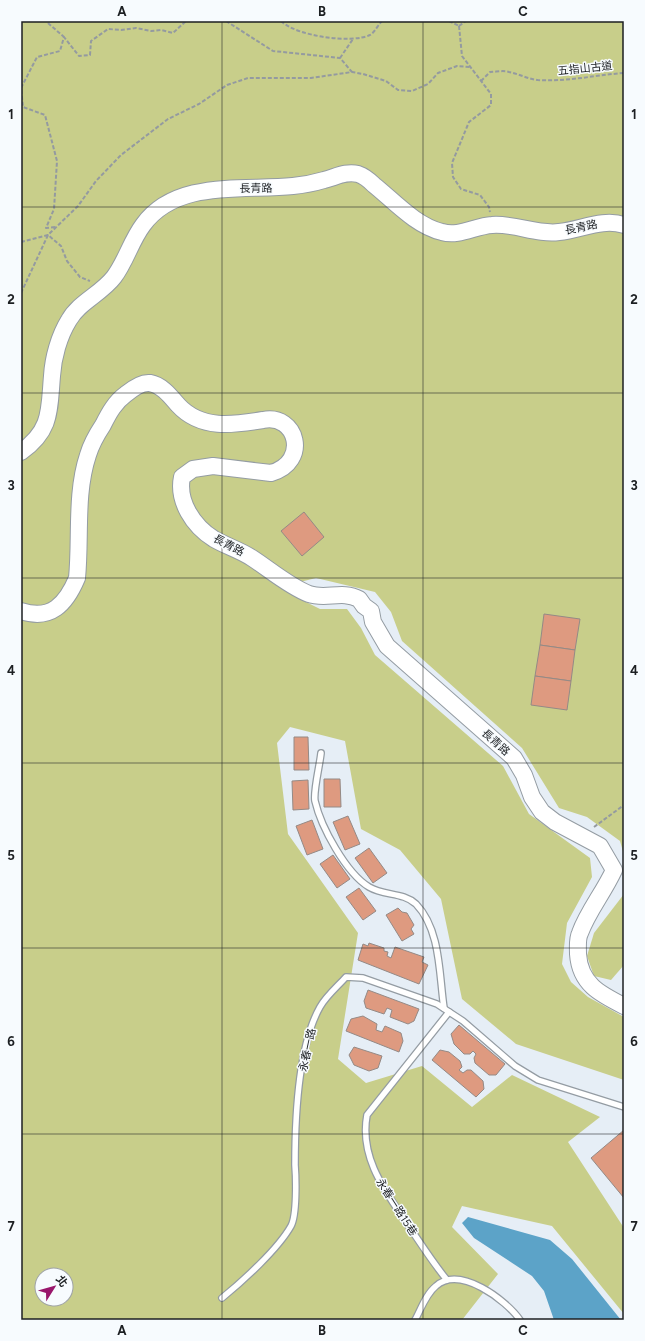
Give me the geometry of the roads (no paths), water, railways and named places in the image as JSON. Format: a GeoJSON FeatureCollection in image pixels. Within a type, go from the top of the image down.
{"type":"FeatureCollection","features":[{"type":"Feature","properties":{"kind":"street","name":"長青路"},"geometry":{"type":"LineString","coordinates":[[21,452],[35,441],[44,430],[51,404],[54,363],[59,341],[69,319],[84,303],[104,288],[121,266],[130,247],[144,224],[159,209],[172,200],[194,194],[229,188],[296,186],[350,173],[361,175],[425,225],[442,233],[461,233],[492,225],[557,233],[607,222],[624,225]]}},
{"type":"Feature","properties":{"kind":"street","name":"長青路"},"geometry":{"type":"LineString","coordinates":[[21,612],[41,615],[51,612],[66,599],[72,591],[77,578],[81,496],[88,454],[111,410],[121,398],[132,389],[143,383],[150,383],[158,386],[190,416],[204,423],[219,425],[270,418],[279,420],[293,434],[296,449],[290,462],[280,470],[261,473],[242,469],[213,466],[193,470],[182,477],[181,494],[186,509],[196,524],[214,539],[251,557],[295,588],[320,597],[344,594],[359,599],[364,606],[371,611],[373,622],[387,646],[514,758],[524,775],[532,798],[542,812],[555,822],[600,846],[614,870],[579,933],[578,954],[581,973],[590,985],[606,997],[624,1006]]}},
{"type":"Feature","properties":{"kind":"lane"},"geometry":{"type":"LineString","coordinates":[[321,753],[315,800],[335,848],[351,873],[368,887],[382,893],[406,897],[416,905],[430,929],[435,944],[444,1008]]}},
{"type":"Feature","properties":{"kind":"lane","name":"永春一路"},"geometry":{"type":"LineString","coordinates":[[222,1298],[240,1283],[272,1250],[292,1225],[296,1191],[295,1145],[298,1101],[310,1029],[320,1006],[346,977],[363,978],[413,994],[444,1008],[463,1021],[515,1066],[538,1080],[624,1107]]}},
{"type":"Feature","properties":{"kind":"lane","name":"永春一路15巷"},"geometry":{"type":"LineString","coordinates":[[447,1280],[433,1262],[379,1182],[369,1155],[364,1129],[367,1115],[449,1012]]}},
{"type":"Feature","properties":{"kind":"lane"},"geometry":{"type":"LineString","coordinates":[[415,1320],[437,1285],[447,1280],[458,1280],[470,1283],[493,1293],[512,1308],[520,1320]]}},
{"type":"Feature","properties":{"kind":"water"},"geometry":{"type":"Polygon","coordinates":[[[468,1217],[550,1240],[572,1259],[621,1320],[554,1320],[544,1291],[532,1276],[474,1238],[462,1223],[468,1217]]]}}]}
